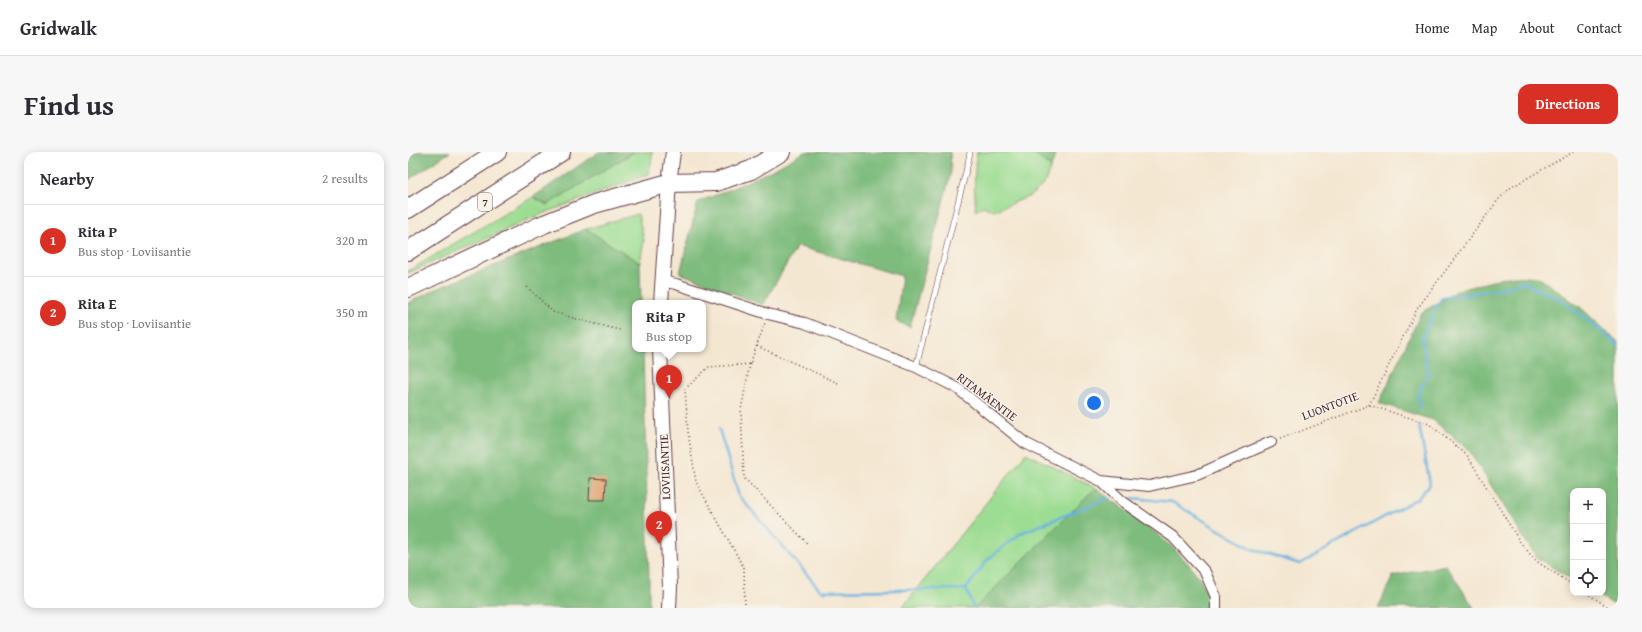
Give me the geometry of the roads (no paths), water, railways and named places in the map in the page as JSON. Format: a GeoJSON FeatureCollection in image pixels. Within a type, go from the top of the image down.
{"type":"FeatureCollection","features":[{"type":"Feature","properties":{"kind":"highway"},"geometry":{"type":"LineString","coordinates":[[408,209],[497,152]]}},
{"type":"Feature","properties":{"kind":"highway","name":"7"},"geometry":{"type":"LineString","coordinates":[[408,251],[562,152]]}},
{"type":"Feature","properties":{"kind":"highway"},"geometry":{"type":"LineString","coordinates":[[408,288],[544,224],[594,204],[669,183],[716,182],[751,170],[781,152]]}},
{"type":"Feature","properties":{"kind":"main road"},"geometry":{"type":"LineString","coordinates":[[661,300],[669,183],[673,152]]}},
{"type":"Feature","properties":{"kind":"main road","name":"LOVIISANTIE"},"geometry":{"type":"LineString","coordinates":[[660,352],[670,587],[669,608]]}},
{"type":"Feature","properties":{"kind":"street","name":"RITAMÄENTIE"},"geometry":{"type":"LineString","coordinates":[[662,281],[805,324],[916,367],[957,388],[1025,443],[1101,481],[1122,501],[1173,537],[1204,572],[1216,597],[1216,608]]}},
{"type":"Feature","properties":{"kind":"street"},"geometry":{"type":"LineString","coordinates":[[1101,481],[1149,486],[1197,475],[1271,442]]}},
{"type":"Feature","properties":{"kind":"lane"},"geometry":{"type":"LineString","coordinates":[[916,367],[970,152]]}},
{"type":"Feature","properties":{"kind":"waterway"},"geometry":{"type":"LineString","coordinates":[[1420,409],[1418,394],[1428,373],[1422,339],[1436,307],[1442,298],[1496,290],[1523,282],[1563,301],[1618,345]]}},
{"type":"Feature","properties":{"kind":"waterway"},"geometry":{"type":"LineString","coordinates":[[1133,498],[1172,502],[1252,549],[1300,564],[1418,498],[1430,484],[1419,425]]}},
{"type":"Feature","properties":{"kind":"waterway"},"geometry":{"type":"LineString","coordinates":[[719,429],[739,496],[821,591],[966,589]]}},
{"type":"Feature","properties":{"kind":"waterway"},"geometry":{"type":"LineString","coordinates":[[974,608],[966,589],[987,560],[1021,533],[1108,498]]}},
{"type":"Feature","properties":{"kind":"place","name":"Rita P"},"geometry":{"type":"Point","coordinates":[669,398]}},
{"type":"Feature","properties":{"kind":"place","name":"Rita E"},"geometry":{"type":"Point","coordinates":[659,544]}}]}
